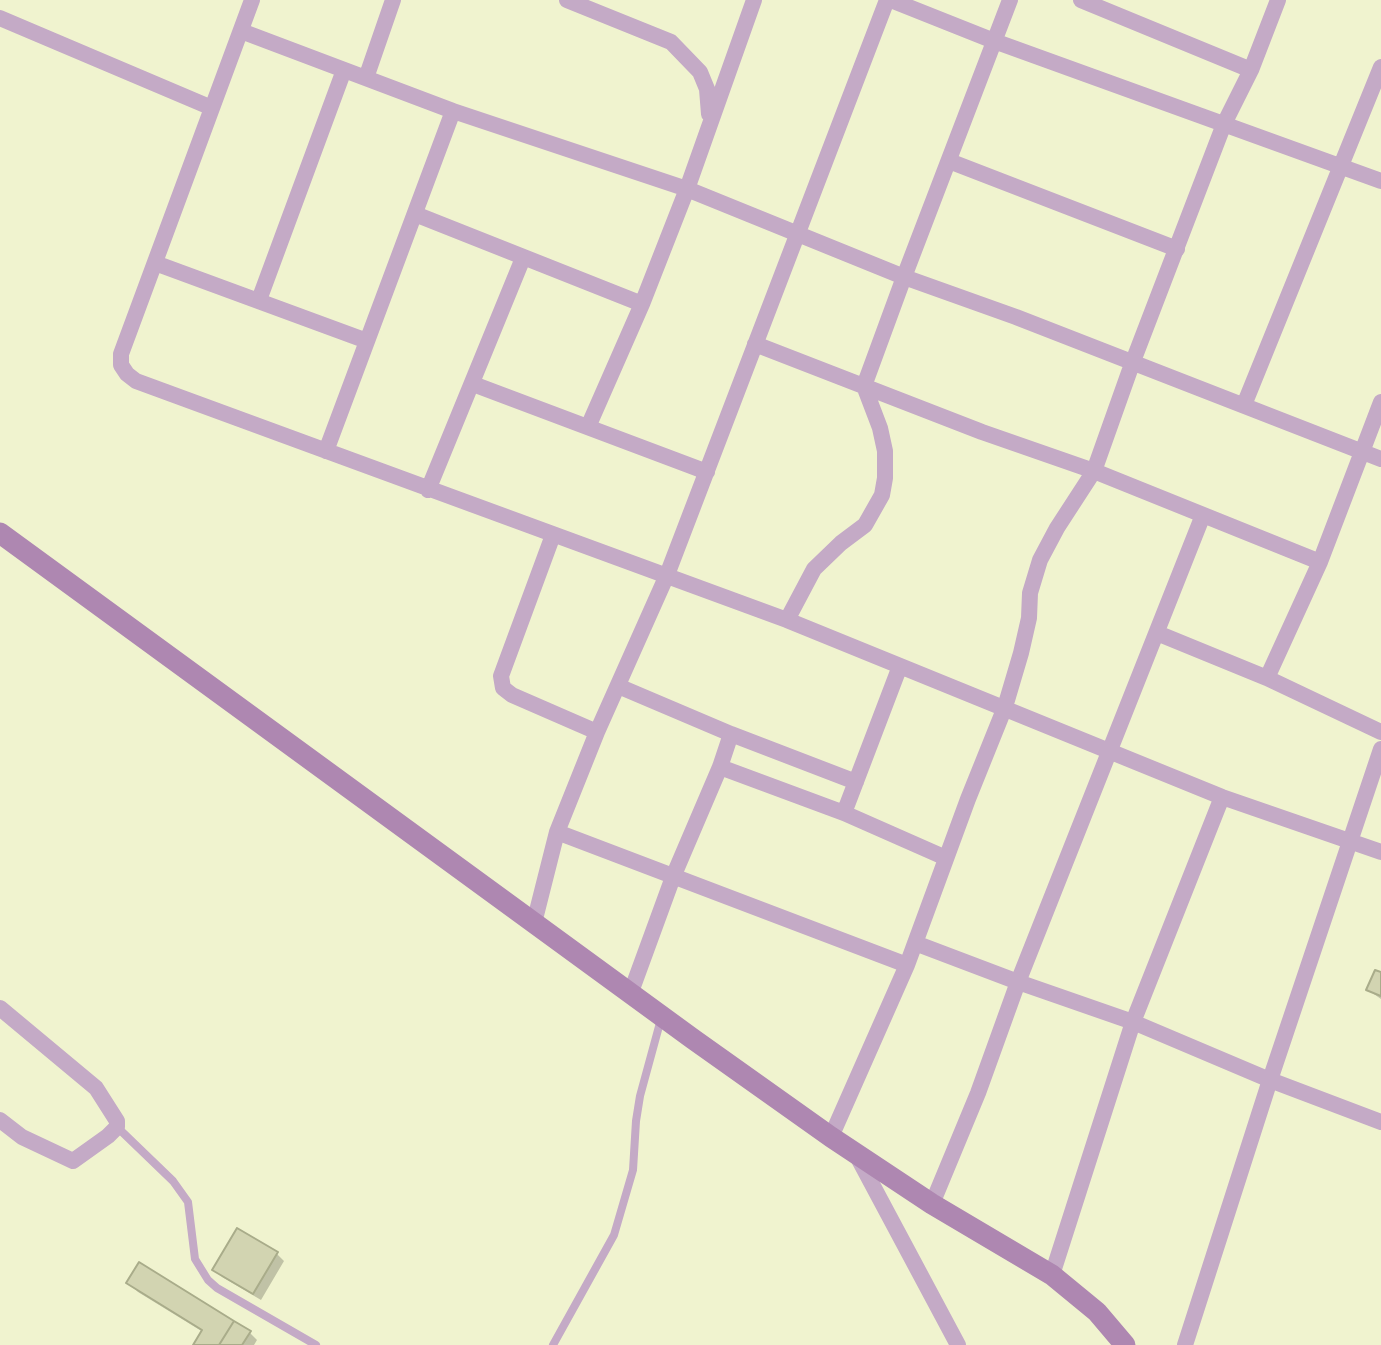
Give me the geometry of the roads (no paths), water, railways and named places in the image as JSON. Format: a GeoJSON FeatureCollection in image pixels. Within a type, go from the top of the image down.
{"type":"FeatureCollection","features":[{"type":"Feature","properties":{"kind":"main road"},"geometry":{"type":"LineString","coordinates":[[0,533],[831,1137],[932,1204],[1052,1275],[1097,1312],[1125,1345]]}},
{"type":"Feature","properties":{"kind":"street"},"geometry":{"type":"LineString","coordinates":[[252,0],[121,354],[121,365],[136,381],[787,620],[1005,707],[1109,753],[1222,797],[1381,852]]}},
{"type":"Feature","properties":{"kind":"street"},"geometry":{"type":"LineString","coordinates":[[366,78],[393,0]]}},
{"type":"Feature","properties":{"kind":"street"},"geometry":{"type":"LineString","coordinates":[[567,0],[609,7],[671,42],[700,72],[707,89],[710,120]]}},
{"type":"Feature","properties":{"kind":"street"},"geometry":{"type":"LineString","coordinates":[[588,427],[642,304],[687,189],[754,0]]}},
{"type":"Feature","properties":{"kind":"street"},"geometry":{"type":"LineString","coordinates":[[534,923],[557,832],[597,732],[667,575],[796,233],[889,0],[994,41],[1381,181]]}},
{"type":"Feature","properties":{"kind":"street"},"geometry":{"type":"LineString","coordinates":[[787,620],[814,569],[865,525],[882,495],[885,451],[880,428],[864,386],[1010,0]]}},
{"type":"Feature","properties":{"kind":"street"},"geometry":{"type":"LineString","coordinates":[[1081,0],[1251,70]]}},
{"type":"Feature","properties":{"kind":"street"},"geometry":{"type":"LineString","coordinates":[[831,1137],[907,965],[1005,707],[1021,653],[1029,618],[1030,593],[1040,560],[1094,471],[1224,124],[1251,70],[1278,0]]}},
{"type":"Feature","properties":{"kind":"street"},"geometry":{"type":"LineString","coordinates":[[0,18],[212,108]]}},
{"type":"Feature","properties":{"kind":"street"},"geometry":{"type":"LineString","coordinates":[[241,31],[453,111],[687,189],[904,277],[1016,317],[1381,458]]}},
{"type":"Feature","properties":{"kind":"street"},"geometry":{"type":"LineString","coordinates":[[1244,405],[1381,67]]}},
{"type":"Feature","properties":{"kind":"street"},"geometry":{"type":"LineString","coordinates":[[259,300],[344,70]]}},
{"type":"Feature","properties":{"kind":"street"},"geometry":{"type":"LineString","coordinates":[[326,451],[453,111]]}},
{"type":"Feature","properties":{"kind":"street"},"geometry":{"type":"LineString","coordinates":[[949,161],[1177,249]]}},
{"type":"Feature","properties":{"kind":"street"},"geometry":{"type":"LineString","coordinates":[[415,215],[642,304]]}},
{"type":"Feature","properties":{"kind":"street"},"geometry":{"type":"LineString","coordinates":[[428,490],[523,258]]}},
{"type":"Feature","properties":{"kind":"street"},"geometry":{"type":"LineString","coordinates":[[155,263],[367,341]]}},
{"type":"Feature","properties":{"kind":"street"},"geometry":{"type":"LineString","coordinates":[[755,344],[982,432],[1094,471],[1320,562]]}},
{"type":"Feature","properties":{"kind":"street"},"geometry":{"type":"LineString","coordinates":[[473,384],[707,472]]}},
{"type":"Feature","properties":{"kind":"street"},"geometry":{"type":"LineString","coordinates":[[1267,678],[1320,562],[1381,402]]}},
{"type":"Feature","properties":{"kind":"street"},"geometry":{"type":"LineString","coordinates":[[932,1204],[978,1093],[1018,982],[1203,515]]}},
{"type":"Feature","properties":{"kind":"street"},"geometry":{"type":"LineString","coordinates":[[553,535],[501,676],[503,688],[512,695],[597,732]]}},
{"type":"Feature","properties":{"kind":"street"},"geometry":{"type":"LineString","coordinates":[[1157,633],[1267,678],[1381,732]]}},
{"type":"Feature","properties":{"kind":"street"},"geometry":{"type":"LineString","coordinates":[[844,813],[900,666]]}},
{"type":"Feature","properties":{"kind":"street"},"geometry":{"type":"LineString","coordinates":[[618,686],[731,734],[856,782]]}},
{"type":"Feature","properties":{"kind":"street"},"geometry":{"type":"LineString","coordinates":[[631,992],[673,877],[720,767],[731,734]]}},
{"type":"Feature","properties":{"kind":"street"},"geometry":{"type":"LineString","coordinates":[[1185,1345],[1381,749]]}},
{"type":"Feature","properties":{"kind":"street"},"geometry":{"type":"LineString","coordinates":[[720,767],[844,813],[946,858]]}},
{"type":"Feature","properties":{"kind":"street"},"geometry":{"type":"LineString","coordinates":[[1052,1275],[1133,1022],[1222,797]]}},
{"type":"Feature","properties":{"kind":"street"},"geometry":{"type":"LineString","coordinates":[[557,832],[907,965]]}},
{"type":"Feature","properties":{"kind":"street"},"geometry":{"type":"LineString","coordinates":[[915,943],[1133,1022],[1270,1080],[1381,1122]]}},
{"type":"Feature","properties":{"kind":"street"},"geometry":{"type":"LineString","coordinates":[[0,1008],[96,1088],[117,1121],[117,1127],[72,1161],[22,1137],[0,1120]]}},
{"type":"Feature","properties":{"kind":"street"},"geometry":{"type":"LineString","coordinates":[[856,1154],[958,1345]]}},
{"type":"Feature","properties":{"kind":"lane"},"geometry":{"type":"LineString","coordinates":[[553,1345],[614,1235],[633,1170],[640,1096],[662,1016]]}},
{"type":"Feature","properties":{"kind":"lane"},"geometry":{"type":"LineString","coordinates":[[117,1127],[173,1181],[188,1202],[195,1259],[208,1280],[217,1288],[316,1345]]}}]}
